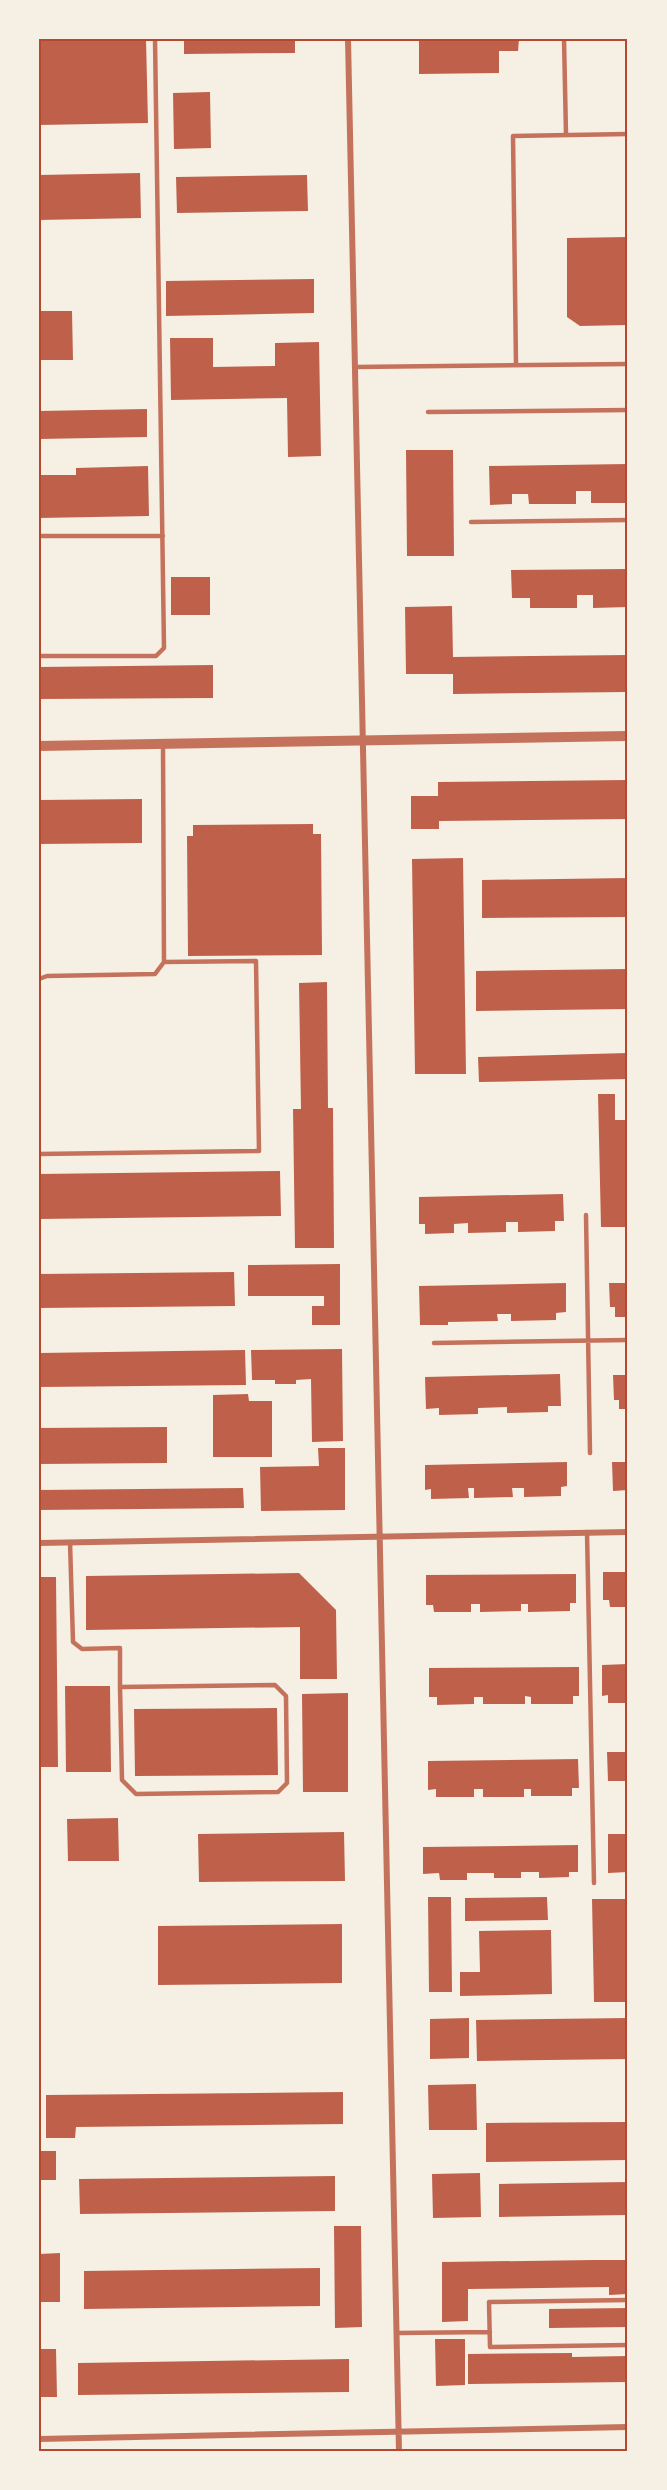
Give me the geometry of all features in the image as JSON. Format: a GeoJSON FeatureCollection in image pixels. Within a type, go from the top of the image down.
{"type":"FeatureCollection","features":[{"type":"Feature","properties":{"kind":"street"},"geometry":{"type":"LineString","coordinates":[[348,39],[399,2451]]}},
{"type":"Feature","properties":{"kind":"street"},"geometry":{"type":"LineString","coordinates":[[39,746],[628,736]]}},
{"type":"Feature","properties":{"kind":"street"},"geometry":{"type":"LineString","coordinates":[[39,1543],[628,1532]]}},
{"type":"Feature","properties":{"kind":"street"},"geometry":{"type":"LineString","coordinates":[[39,2439],[628,2427]]}},
{"type":"Feature","properties":{"kind":"lane"},"geometry":{"type":"LineString","coordinates":[[39,656],[156,656],[164,648],[155,39]]}},
{"type":"Feature","properties":{"kind":"lane"},"geometry":{"type":"LineString","coordinates":[[564,39],[566,135]]}},
{"type":"Feature","properties":{"kind":"lane"},"geometry":{"type":"LineString","coordinates":[[516,365],[513,136],[628,134]]}},
{"type":"Feature","properties":{"kind":"lane"},"geometry":{"type":"LineString","coordinates":[[355,367],[628,364]]}},
{"type":"Feature","properties":{"kind":"lane"},"geometry":{"type":"LineString","coordinates":[[428,412],[628,410]]}},
{"type":"Feature","properties":{"kind":"lane"},"geometry":{"type":"LineString","coordinates":[[471,522],[628,520]]}},
{"type":"Feature","properties":{"kind":"lane"},"geometry":{"type":"LineString","coordinates":[[39,536],[163,536]]}},
{"type":"Feature","properties":{"kind":"lane"},"geometry":{"type":"LineString","coordinates":[[39,979],[47,976],[155,975],[164,962],[163,744]]}},
{"type":"Feature","properties":{"kind":"lane"},"geometry":{"type":"LineString","coordinates":[[39,1154],[259,1151],[256,961],[164,962]]}},
{"type":"Feature","properties":{"kind":"lane"},"geometry":{"type":"LineString","coordinates":[[586,1215],[590,1453]]}},
{"type":"Feature","properties":{"kind":"lane"},"geometry":{"type":"LineString","coordinates":[[434,1343],[628,1340]]}},
{"type":"Feature","properties":{"kind":"lane"},"geometry":{"type":"LineString","coordinates":[[587,1532],[594,1883]]}},
{"type":"Feature","properties":{"kind":"lane"},"geometry":{"type":"LineString","coordinates":[[70,1542],[73,1642],[82,1649],[120,1648],[120,1687],[122,1780],[136,1794],[278,1792],[287,1784],[286,1696],[275,1685],[120,1687]]}},
{"type":"Feature","properties":{"kind":"lane"},"geometry":{"type":"LineString","coordinates":[[628,2300],[489,2302],[490,2347],[628,2345]]}},
{"type":"Feature","properties":{"kind":"lane"},"geometry":{"type":"LineString","coordinates":[[397,2333],[489,2331]]}},
{"type":"Feature","properties":{"kind":"building"},"geometry":{"type":"Polygon","coordinates":[[[146,39],[148,123],[39,125],[39,41],[146,39]]]}},
{"type":"Feature","properties":{"kind":"building"},"geometry":{"type":"Polygon","coordinates":[[[184,39],[295,39],[295,53],[184,54],[184,39]]]}},
{"type":"Feature","properties":{"kind":"building"},"geometry":{"type":"Polygon","coordinates":[[[419,39],[519,39],[518,51],[499,51],[499,73],[419,74],[419,39]]]}},
{"type":"Feature","properties":{"kind":"building"},"geometry":{"type":"Polygon","coordinates":[[[210,92],[211,148],[174,149],[173,93],[210,92]]]}},
{"type":"Feature","properties":{"kind":"building"},"geometry":{"type":"Polygon","coordinates":[[[140,173],[141,218],[39,220],[39,175],[140,173]]]}},
{"type":"Feature","properties":{"kind":"building"},"geometry":{"type":"Polygon","coordinates":[[[307,175],[308,211],[177,213],[176,177],[307,175]]]}},
{"type":"Feature","properties":{"kind":"building"},"geometry":{"type":"Polygon","coordinates":[[[628,237],[628,325],[580,326],[567,317],[567,238],[628,237]]]}},
{"type":"Feature","properties":{"kind":"building"},"geometry":{"type":"Polygon","coordinates":[[[314,279],[314,313],[166,316],[166,281],[314,279]]]}},
{"type":"Feature","properties":{"kind":"building"},"geometry":{"type":"Polygon","coordinates":[[[39,311],[72,311],[73,360],[39,360],[39,311]]]}},
{"type":"Feature","properties":{"kind":"building"},"geometry":{"type":"Polygon","coordinates":[[[170,338],[213,338],[213,367],[275,366],[275,343],[319,342],[321,456],[288,457],[287,398],[171,400],[170,338]]]}},
{"type":"Feature","properties":{"kind":"building"},"geometry":{"type":"Polygon","coordinates":[[[147,409],[147,437],[39,439],[39,411],[147,409]]]}},
{"type":"Feature","properties":{"kind":"building"},"geometry":{"type":"Polygon","coordinates":[[[406,450],[453,450],[454,556],[407,556],[406,450]]]}},
{"type":"Feature","properties":{"kind":"building"},"geometry":{"type":"Polygon","coordinates":[[[628,464],[628,503],[591,503],[591,491],[576,491],[576,504],[529,504],[528,494],[512,494],[512,504],[490,505],[489,466],[628,464]]]}},
{"type":"Feature","properties":{"kind":"building"},"geometry":{"type":"Polygon","coordinates":[[[148,466],[149,516],[39,518],[39,475],[76,475],[76,468],[148,466]]]}},
{"type":"Feature","properties":{"kind":"building"},"geometry":{"type":"Polygon","coordinates":[[[628,569],[628,607],[593,608],[593,595],[577,595],[577,608],[530,608],[530,598],[512,598],[511,570],[628,569]]]}},
{"type":"Feature","properties":{"kind":"building"},"geometry":{"type":"Polygon","coordinates":[[[171,577],[210,577],[210,615],[171,615],[171,577]]]}},
{"type":"Feature","properties":{"kind":"building"},"geometry":{"type":"Polygon","coordinates":[[[452,606],[453,657],[628,655],[628,692],[453,694],[453,674],[406,674],[405,607],[452,606]]]}},
{"type":"Feature","properties":{"kind":"building"},"geometry":{"type":"Polygon","coordinates":[[[213,665],[213,698],[39,699],[39,667],[213,665]]]}},
{"type":"Feature","properties":{"kind":"building"},"geometry":{"type":"Polygon","coordinates":[[[628,780],[628,819],[439,821],[439,829],[411,829],[411,796],[438,796],[438,782],[628,780]]]}},
{"type":"Feature","properties":{"kind":"building"},"geometry":{"type":"Polygon","coordinates":[[[142,799],[142,843],[39,844],[39,800],[142,799]]]}},
{"type":"Feature","properties":{"kind":"building"},"geometry":{"type":"Polygon","coordinates":[[[313,824],[313,834],[321,834],[322,955],[188,956],[187,836],[193,836],[193,825],[313,824]]]}},
{"type":"Feature","properties":{"kind":"building"},"geometry":{"type":"Polygon","coordinates":[[[463,858],[466,1074],[415,1074],[412,859],[463,858]]]}},
{"type":"Feature","properties":{"kind":"building"},"geometry":{"type":"Polygon","coordinates":[[[628,878],[628,917],[482,918],[482,880],[628,878]]]}},
{"type":"Feature","properties":{"kind":"building"},"geometry":{"type":"Polygon","coordinates":[[[628,969],[628,1009],[476,1011],[476,971],[628,969]]]}},
{"type":"Feature","properties":{"kind":"building"},"geometry":{"type":"Polygon","coordinates":[[[327,982],[328,1108],[333,1108],[334,1248],[295,1248],[293,1109],[301,1109],[299,983],[327,982]]]}},
{"type":"Feature","properties":{"kind":"building"},"geometry":{"type":"Polygon","coordinates":[[[628,1053],[628,1079],[479,1082],[478,1057],[628,1053]]]}},
{"type":"Feature","properties":{"kind":"building"},"geometry":{"type":"Polygon","coordinates":[[[598,1094],[615,1094],[615,1120],[628,1120],[628,1227],[601,1227],[598,1094]]]}},
{"type":"Feature","properties":{"kind":"building"},"geometry":{"type":"Polygon","coordinates":[[[280,1171],[281,1216],[39,1219],[39,1174],[280,1171]]]}},
{"type":"Feature","properties":{"kind":"building"},"geometry":{"type":"Polygon","coordinates":[[[563,1194],[564,1221],[555,1221],[555,1231],[518,1232],[518,1222],[506,1222],[506,1232],[468,1233],[468,1223],[454,1224],[454,1233],[425,1234],[425,1224],[419,1224],[419,1197],[563,1194]]]}},
{"type":"Feature","properties":{"kind":"building"},"geometry":{"type":"Polygon","coordinates":[[[340,1264],[340,1325],[312,1325],[312,1306],[324,1306],[324,1296],[248,1296],[248,1265],[340,1264]]]}},
{"type":"Feature","properties":{"kind":"building"},"geometry":{"type":"Polygon","coordinates":[[[234,1272],[235,1306],[39,1308],[39,1274],[234,1272]]]}},
{"type":"Feature","properties":{"kind":"building"},"geometry":{"type":"Polygon","coordinates":[[[566,1283],[566,1312],[556,1313],[556,1320],[511,1321],[511,1314],[497,1314],[498,1321],[420,1325],[419,1286],[566,1283]]]}},
{"type":"Feature","properties":{"kind":"building"},"geometry":{"type":"Polygon","coordinates":[[[609,1283],[628,1283],[628,1317],[615,1317],[615,1307],[610,1307],[609,1283]]]}},
{"type":"Feature","properties":{"kind":"building"},"geometry":{"type":"Polygon","coordinates":[[[342,1349],[343,1441],[312,1442],[311,1379],[296,1380],[296,1384],[275,1384],[275,1380],[252,1380],[251,1350],[342,1349]]]}},
{"type":"Feature","properties":{"kind":"building"},"geometry":{"type":"Polygon","coordinates":[[[245,1350],[246,1385],[39,1387],[39,1353],[245,1350]]]}},
{"type":"Feature","properties":{"kind":"building"},"geometry":{"type":"Polygon","coordinates":[[[560,1374],[561,1406],[548,1406],[548,1412],[507,1413],[507,1407],[478,1408],[478,1414],[439,1415],[439,1408],[426,1409],[425,1377],[560,1374]]]}},
{"type":"Feature","properties":{"kind":"building"},"geometry":{"type":"Polygon","coordinates":[[[613,1375],[628,1375],[628,1409],[619,1409],[619,1400],[614,1400],[613,1375]]]}},
{"type":"Feature","properties":{"kind":"building"},"geometry":{"type":"Polygon","coordinates":[[[248,1394],[249,1401],[272,1401],[272,1457],[213,1457],[213,1395],[248,1394]]]}},
{"type":"Feature","properties":{"kind":"building"},"geometry":{"type":"Polygon","coordinates":[[[167,1427],[167,1463],[39,1464],[39,1428],[167,1427]]]}},
{"type":"Feature","properties":{"kind":"building"},"geometry":{"type":"Polygon","coordinates":[[[318,1448],[345,1448],[345,1510],[261,1511],[260,1467],[319,1466],[318,1448]]]}},
{"type":"Feature","properties":{"kind":"building"},"geometry":{"type":"Polygon","coordinates":[[[567,1462],[567,1486],[561,1487],[561,1496],[524,1497],[524,1488],[512,1488],[513,1497],[474,1498],[474,1488],[468,1488],[469,1498],[431,1499],[431,1489],[425,1490],[425,1465],[567,1462]]]}},
{"type":"Feature","properties":{"kind":"building"},"geometry":{"type":"Polygon","coordinates":[[[612,1462],[628,1462],[628,1490],[613,1491],[612,1462]]]}},
{"type":"Feature","properties":{"kind":"building"},"geometry":{"type":"Polygon","coordinates":[[[243,1488],[244,1508],[39,1510],[39,1490],[243,1488]]]}},
{"type":"Feature","properties":{"kind":"building"},"geometry":{"type":"Polygon","coordinates":[[[603,1572],[628,1572],[628,1607],[610,1607],[609,1600],[603,1600],[603,1572]]]}},
{"type":"Feature","properties":{"kind":"building"},"geometry":{"type":"Polygon","coordinates":[[[299,1573],[336,1610],[337,1679],[300,1679],[300,1627],[86,1630],[86,1576],[299,1573]]]}},
{"type":"Feature","properties":{"kind":"building"},"geometry":{"type":"Polygon","coordinates":[[[576,1574],[576,1603],[570,1603],[570,1611],[528,1612],[528,1604],[521,1604],[521,1611],[480,1612],[480,1604],[471,1604],[471,1612],[434,1612],[433,1605],[426,1605],[426,1575],[576,1574]]]}},
{"type":"Feature","properties":{"kind":"building"},"geometry":{"type":"Polygon","coordinates":[[[39,1577],[56,1577],[58,1767],[39,1767],[39,1577]]]}},
{"type":"Feature","properties":{"kind":"building"},"geometry":{"type":"Polygon","coordinates":[[[628,1664],[628,1703],[608,1703],[608,1695],[602,1696],[602,1665],[628,1664]]]}},
{"type":"Feature","properties":{"kind":"building"},"geometry":{"type":"Polygon","coordinates":[[[579,1667],[579,1696],[573,1696],[573,1704],[531,1704],[531,1697],[525,1696],[525,1704],[483,1704],[483,1697],[474,1697],[474,1704],[437,1705],[437,1697],[429,1697],[429,1668],[579,1667]]]}},
{"type":"Feature","properties":{"kind":"building"},"geometry":{"type":"Polygon","coordinates":[[[65,1686],[110,1686],[111,1772],[66,1772],[65,1686]]]}},
{"type":"Feature","properties":{"kind":"building"},"geometry":{"type":"Polygon","coordinates":[[[348,1693],[348,1792],[303,1792],[302,1694],[348,1693]]]}},
{"type":"Feature","properties":{"kind":"building"},"geometry":{"type":"Polygon","coordinates":[[[277,1708],[278,1775],[135,1776],[134,1709],[277,1708]]]}},
{"type":"Feature","properties":{"kind":"building"},"geometry":{"type":"Polygon","coordinates":[[[607,1752],[628,1752],[628,1781],[608,1781],[607,1752]]]}},
{"type":"Feature","properties":{"kind":"building"},"geometry":{"type":"Polygon","coordinates":[[[578,1759],[579,1788],[572,1788],[572,1796],[531,1796],[531,1789],[524,1789],[524,1797],[483,1797],[483,1789],[474,1789],[474,1797],[436,1797],[436,1789],[428,1790],[428,1761],[578,1759]]]}},
{"type":"Feature","properties":{"kind":"building"},"geometry":{"type":"Polygon","coordinates":[[[118,1818],[119,1861],[68,1861],[67,1819],[118,1818]]]}},
{"type":"Feature","properties":{"kind":"building"},"geometry":{"type":"Polygon","coordinates":[[[344,1832],[345,1881],[199,1882],[198,1834],[344,1832]]]}},
{"type":"Feature","properties":{"kind":"building"},"geometry":{"type":"Polygon","coordinates":[[[608,1834],[628,1834],[628,1872],[608,1873],[608,1834]]]}},
{"type":"Feature","properties":{"kind":"building"},"geometry":{"type":"Polygon","coordinates":[[[578,1845],[578,1872],[569,1872],[569,1877],[539,1878],[539,1872],[521,1872],[521,1878],[494,1878],[494,1873],[467,1873],[467,1880],[440,1880],[439,1873],[423,1874],[423,1847],[578,1845]]]}},
{"type":"Feature","properties":{"kind":"building"},"geometry":{"type":"Polygon","coordinates":[[[428,1897],[451,1897],[452,1992],[429,1992],[428,1897]]]}},
{"type":"Feature","properties":{"kind":"building"},"geometry":{"type":"Polygon","coordinates":[[[547,1897],[548,1920],[465,1921],[465,1898],[547,1897]]]}},
{"type":"Feature","properties":{"kind":"building"},"geometry":{"type":"Polygon","coordinates":[[[592,1899],[627,1899],[628,2002],[594,2002],[592,1899]]]}},
{"type":"Feature","properties":{"kind":"building"},"geometry":{"type":"Polygon","coordinates":[[[342,1924],[342,1983],[158,1985],[158,1926],[342,1924]]]}},
{"type":"Feature","properties":{"kind":"building"},"geometry":{"type":"Polygon","coordinates":[[[551,1930],[552,1994],[460,1996],[460,1972],[480,1972],[479,1931],[551,1930]]]}},
{"type":"Feature","properties":{"kind":"building"},"geometry":{"type":"Polygon","coordinates":[[[469,2018],[469,2058],[430,2059],[430,2019],[469,2018]]]}},
{"type":"Feature","properties":{"kind":"building"},"geometry":{"type":"Polygon","coordinates":[[[628,2018],[628,2059],[477,2061],[476,2020],[628,2018]]]}},
{"type":"Feature","properties":{"kind":"building"},"geometry":{"type":"Polygon","coordinates":[[[476,2084],[477,2130],[429,2130],[428,2085],[476,2084]]]}},
{"type":"Feature","properties":{"kind":"building"},"geometry":{"type":"Polygon","coordinates":[[[343,2092],[343,2124],[76,2127],[75,2138],[46,2138],[46,2095],[343,2092]]]}},
{"type":"Feature","properties":{"kind":"building"},"geometry":{"type":"Polygon","coordinates":[[[628,2122],[628,2160],[486,2162],[486,2123],[628,2122]]]}},
{"type":"Feature","properties":{"kind":"building"},"geometry":{"type":"Polygon","coordinates":[[[39,2151],[56,2151],[56,2180],[39,2180],[39,2151]]]}},
{"type":"Feature","properties":{"kind":"building"},"geometry":{"type":"Polygon","coordinates":[[[480,2173],[481,2217],[433,2218],[432,2174],[480,2173]]]}},
{"type":"Feature","properties":{"kind":"building"},"geometry":{"type":"Polygon","coordinates":[[[335,2176],[335,2211],[80,2214],[79,2179],[335,2176]]]}},
{"type":"Feature","properties":{"kind":"building"},"geometry":{"type":"Polygon","coordinates":[[[628,2182],[628,2215],[499,2217],[499,2184],[628,2182]]]}},
{"type":"Feature","properties":{"kind":"building"},"geometry":{"type":"Polygon","coordinates":[[[334,2226],[361,2226],[362,2327],[335,2328],[334,2226]]]}},
{"type":"Feature","properties":{"kind":"building"},"geometry":{"type":"Polygon","coordinates":[[[60,2253],[60,2302],[39,2302],[39,2254],[60,2253]]]}},
{"type":"Feature","properties":{"kind":"building"},"geometry":{"type":"Polygon","coordinates":[[[628,2260],[628,2294],[609,2295],[609,2287],[468,2289],[468,2321],[442,2322],[442,2262],[628,2260]]]}},
{"type":"Feature","properties":{"kind":"building"},"geometry":{"type":"Polygon","coordinates":[[[320,2268],[320,2306],[84,2309],[84,2271],[320,2268]]]}},
{"type":"Feature","properties":{"kind":"building"},"geometry":{"type":"Polygon","coordinates":[[[628,2308],[628,2327],[549,2328],[549,2309],[628,2308]]]}},
{"type":"Feature","properties":{"kind":"building"},"geometry":{"type":"Polygon","coordinates":[[[435,2339],[465,2339],[465,2385],[436,2386],[435,2339]]]}},
{"type":"Feature","properties":{"kind":"building"},"geometry":{"type":"Polygon","coordinates":[[[39,2349],[56,2349],[57,2397],[39,2397],[39,2349]]]}},
{"type":"Feature","properties":{"kind":"building"},"geometry":{"type":"Polygon","coordinates":[[[572,2353],[572,2357],[628,2356],[628,2382],[468,2384],[468,2354],[572,2353]]]}},
{"type":"Feature","properties":{"kind":"building"},"geometry":{"type":"Polygon","coordinates":[[[349,2359],[349,2392],[78,2395],[78,2363],[349,2359]]]}}]}
